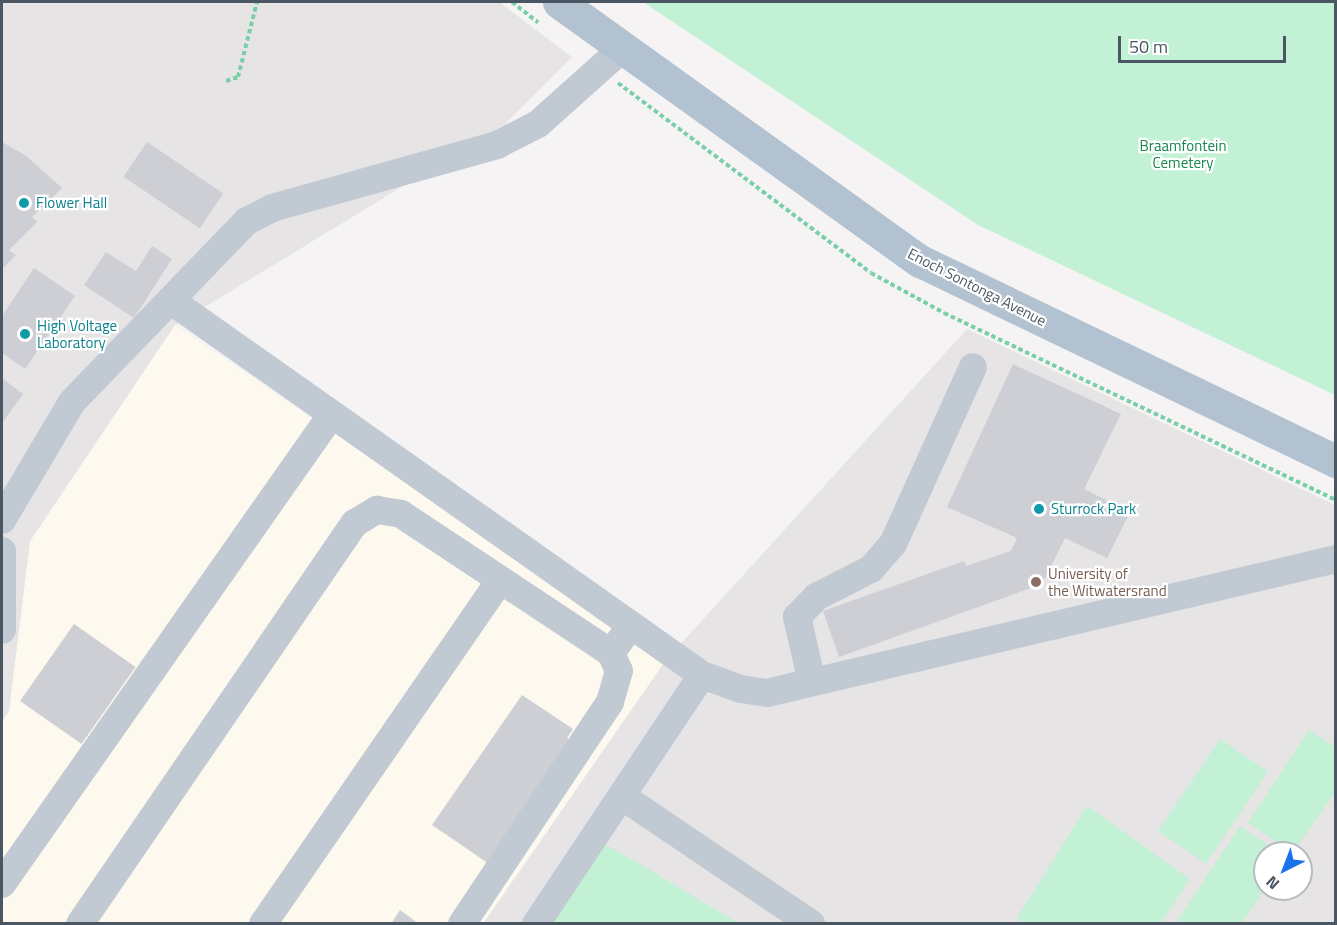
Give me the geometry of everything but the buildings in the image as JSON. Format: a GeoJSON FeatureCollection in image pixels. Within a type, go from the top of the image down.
{"type":"FeatureCollection","features":[{"type":"Feature","properties":{"kind":"main road","name":"Enoch Sontonga Avenue"},"geometry":{"type":"LineString","coordinates":[[560,2],[920,261],[1335,461]]}},
{"type":"Feature","properties":{"kind":"lane"},"geometry":{"type":"LineString","coordinates":[[2,520],[72,402],[173,302],[247,221],[272,208],[497,145],[538,124],[623,48]]}},
{"type":"Feature","properties":{"kind":"lane"},"geometry":{"type":"LineString","coordinates":[[173,302],[702,675],[741,689],[767,693],[1335,559]]}},
{"type":"Feature","properties":{"kind":"lane"},"geometry":{"type":"LineString","coordinates":[[812,682],[797,616],[816,597],[871,569],[893,544],[973,367]]}},
{"type":"Feature","properties":{"kind":"lane"},"geometry":{"type":"LineString","coordinates":[[2,884],[332,414]]}},
{"type":"Feature","properties":{"kind":"lane"},"geometry":{"type":"LineString","coordinates":[[80,924],[354,523],[377,510],[401,514],[611,653],[619,671],[610,702],[462,924]]}},
{"type":"Feature","properties":{"kind":"lane"},"geometry":{"type":"LineString","coordinates":[[2,550],[2,630]]}},
{"type":"Feature","properties":{"kind":"lane"},"geometry":{"type":"LineString","coordinates":[[263,924],[500,580]]}},
{"type":"Feature","properties":{"kind":"lane"},"geometry":{"type":"LineString","coordinates":[[611,653],[631,625]]}},
{"type":"Feature","properties":{"kind":"lane"},"geometry":{"type":"LineString","coordinates":[[536,924],[623,798],[702,675]]}},
{"type":"Feature","properties":{"kind":"lane"},"geometry":{"type":"LineString","coordinates":[[623,798],[811,924]]}},
{"type":"Feature","properties":{"kind":"path"},"geometry":{"type":"LineString","coordinates":[[226,81],[238,77],[257,2]]}},
{"type":"Feature","properties":{"kind":"shaded area"},"geometry":{"type":"Polygon","coordinates":[[[2,2],[499,2],[572,57],[505,124],[175,325],[30,541],[9,711],[2,722],[2,2]]]}},
{"type":"Feature","properties":{"kind":"shaded area"},"geometry":{"type":"Polygon","coordinates":[[[175,325],[666,660],[483,923],[2,924],[2,722],[9,711],[30,541],[175,325]]]}},
{"type":"Feature","properties":{"kind":"shaded area","name":"University of the Witwatersrand"},"geometry":{"type":"Polygon","coordinates":[[[967,329],[1335,505],[1335,923],[483,924],[666,660],[967,329]]]}},
{"type":"Feature","properties":{"kind":"green space","name":"Braamfontein Cemetery"},"geometry":{"type":"Polygon","coordinates":[[[643,2],[1335,2],[1335,395],[978,225],[643,2]]]}},
{"type":"Feature","properties":{"kind":"green space"},"geometry":{"type":"Polygon","coordinates":[[[1309,730],[1335,747],[1335,792],[1301,841],[1275,841],[1248,823],[1309,730]]]}},
{"type":"Feature","properties":{"kind":"green space"},"geometry":{"type":"Polygon","coordinates":[[[1220,739],[1268,771],[1206,863],[1158,831],[1220,739]]]}},
{"type":"Feature","properties":{"kind":"green space"},"geometry":{"type":"Polygon","coordinates":[[[1087,806],[1190,879],[1161,923],[1025,924],[1017,918],[1087,806]]]}},
{"type":"Feature","properties":{"kind":"green space"},"geometry":{"type":"Polygon","coordinates":[[[1240,826],[1262,841],[1253,841],[1253,901],[1257,901],[1242,923],[1184,923],[1178,920],[1240,826]]]}},
{"type":"Feature","properties":{"kind":"green space"},"geometry":{"type":"Polygon","coordinates":[[[602,843],[640,864],[738,923],[549,924],[602,843]]]}},
{"type":"Feature","properties":{"kind":"place","name":"Flower Hall"},"geometry":{"type":"Point","coordinates":[24,203]}},
{"type":"Feature","properties":{"kind":"place","name":"High Voltage Laboratory"},"geometry":{"type":"Point","coordinates":[25,334]}},
{"type":"Feature","properties":{"kind":"place","name":"Sturrock Park"},"geometry":{"type":"Point","coordinates":[1039,509]}},
{"type":"Feature","properties":{"kind":"place","name":"University of the Witwatersrand"},"geometry":{"type":"Point","coordinates":[1036,582]}}]}
